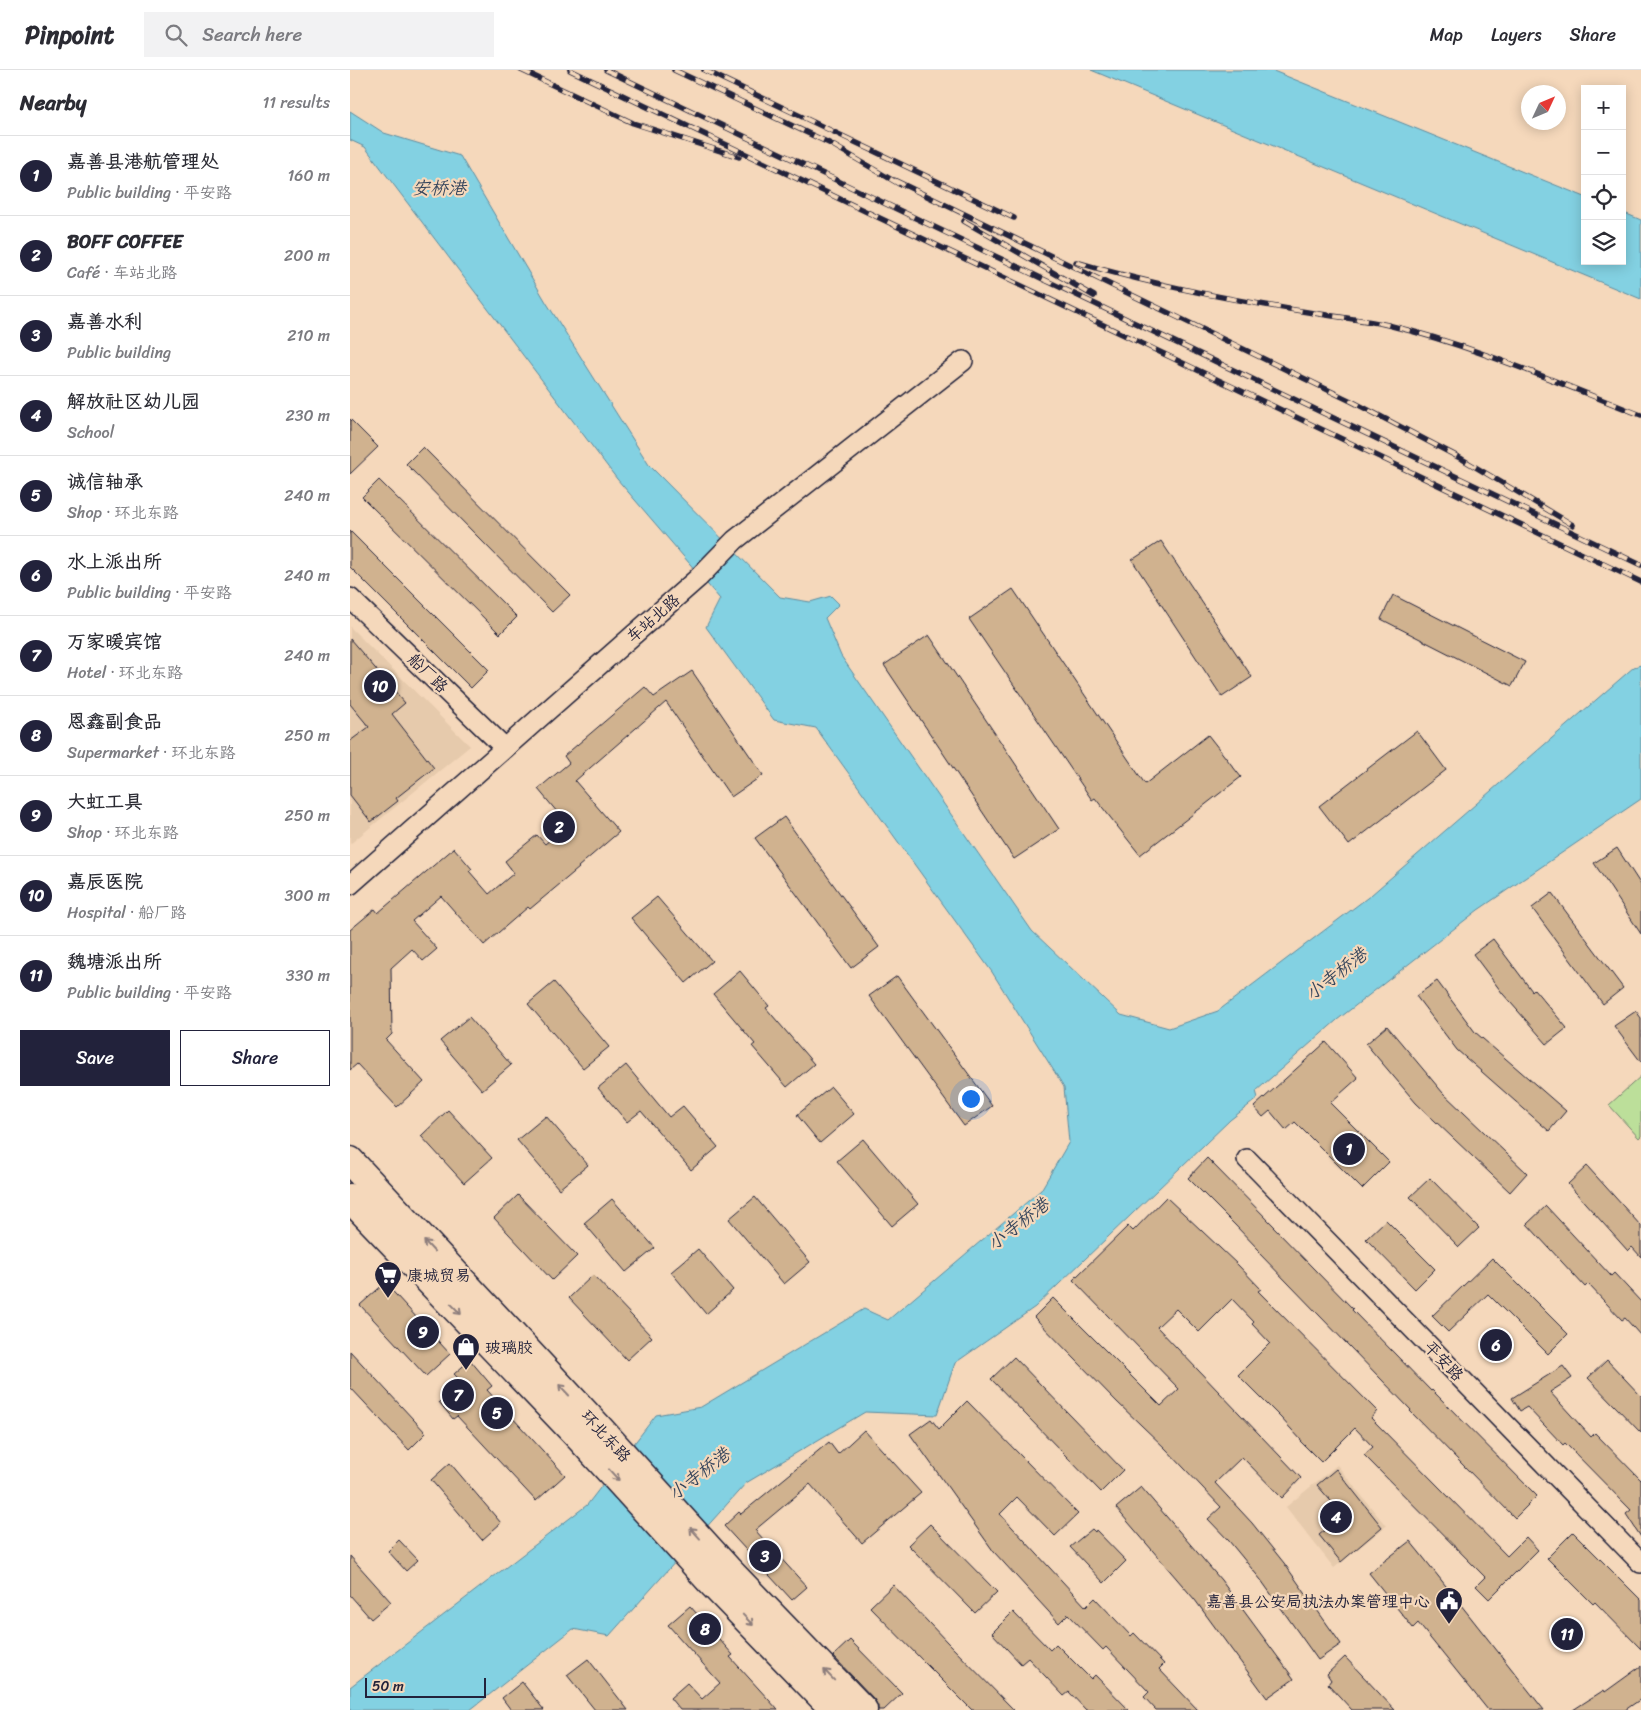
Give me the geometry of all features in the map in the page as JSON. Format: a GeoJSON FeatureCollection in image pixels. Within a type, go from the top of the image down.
{"type":"FeatureCollection","features":[{"type":"Feature","properties":{"kind":"street","name":"车站北路"},"geometry":{"type":"LineString","coordinates":[[350,885],[698,578],[736,540],[963,361]]}},
{"type":"Feature","properties":{"kind":"street","name":"船厂路"},"geometry":{"type":"LineString","coordinates":[[350,598],[505,748]]}},
{"type":"Feature","properties":{"kind":"street","name":"平安路"},"geometry":{"type":"LineString","coordinates":[[1247,1159],[1641,1563]]}},
{"type":"Feature","properties":{"kind":"street","name":"环北东路"},"geometry":{"type":"LineString","coordinates":[[350,1161],[589,1433],[721,1577],[835,1710]]}},
{"type":"Feature","properties":{"kind":"street","name":"环北东路"},"geometry":{"type":"LineString","coordinates":[[350,1198],[589,1433]]}},
{"type":"Feature","properties":{"kind":"street","name":"环北东路"},"geometry":{"type":"LineString","coordinates":[[721,1577],[863,1710]]}},
{"type":"Feature","properties":{"kind":"shaded area"},"geometry":{"type":"Polygon","coordinates":[[[350,627],[470,746],[350,844],[350,627]]]}},
{"type":"Feature","properties":{"kind":"shaded area"},"geometry":{"type":"Polygon","coordinates":[[[1337,1465],[1386,1526],[1334,1568],[1286,1507],[1337,1465]]]}},
{"type":"Feature","properties":{"kind":"green space"},"geometry":{"type":"Polygon","coordinates":[[[1641,1076],[1641,1136],[1639,1138],[1609,1105],[1641,1076]]]}},
{"type":"Feature","properties":{"kind":"water"},"geometry":{"type":"Polygon","coordinates":[[[1091,70],[1271,70],[1581,195],[1581,265],[1626,265],[1626,214],[1641,220],[1641,299],[1091,70]]]}},
{"type":"Feature","properties":{"kind":"water"},"geometry":{"type":"Polygon","coordinates":[[[350,111],[384,133],[460,156],[546,302],[649,465],[780,597],[810,602],[831,596],[839,604],[825,618],[841,656],[1032,931],[1121,1015],[1169,1028],[1218,1011],[1371,895],[1634,667],[1641,665],[1641,799],[1478,910],[1337,1020],[1256,1091],[1258,1098],[1230,1120],[1035,1307],[955,1363],[937,1415],[865,1412],[746,1483],[609,1636],[573,1629],[470,1710],[350,1710],[350,1687],[587,1505],[656,1415],[701,1407],[864,1309],[888,1320],[1041,1190],[1069,1142],[1064,1087],[992,972],[816,728],[774,720],[706,627],[720,599],[617,479],[365,147],[350,140],[350,111]]]}},
{"type":"Feature","properties":{"kind":"building"},"geometry":{"type":"Polygon","coordinates":[[[350,419],[378,447],[350,474],[350,419]]]}},
{"type":"Feature","properties":{"kind":"building"},"geometry":{"type":"Polygon","coordinates":[[[423,447],[570,595],[552,612],[406,464],[423,447]]]}},
{"type":"Feature","properties":{"kind":"building"},"geometry":{"type":"Polygon","coordinates":[[[379,480],[517,617],[500,634],[362,497],[379,480]]]}},
{"type":"Feature","properties":{"kind":"building"},"geometry":{"type":"Polygon","coordinates":[[[350,531],[489,670],[471,688],[350,567],[350,531]]]}},
{"type":"Feature","properties":{"kind":"building"},"geometry":{"type":"Polygon","coordinates":[[[1161,541],[1252,677],[1222,697],[1132,560],[1161,541]]]}},
{"type":"Feature","properties":{"kind":"building"},"geometry":{"type":"Polygon","coordinates":[[[1013,589],[1145,784],[1208,735],[1241,777],[1140,855],[1095,798],[1092,800],[969,619],[1013,589]]]}},
{"type":"Feature","properties":{"kind":"building"},"geometry":{"type":"Polygon","coordinates":[[[1393,595],[1525,662],[1512,686],[1381,619],[1393,595]]]}},
{"type":"Feature","properties":{"kind":"building"},"geometry":{"type":"Polygon","coordinates":[[[929,635],[1059,829],[1014,859],[884,665],[929,635]]]}},
{"type":"Feature","properties":{"kind":"building"},"geometry":{"type":"Polygon","coordinates":[[[350,639],[405,703],[392,714],[434,768],[396,798],[398,801],[371,822],[350,795],[350,741],[369,727],[350,704],[350,639]]]}},
{"type":"Feature","properties":{"kind":"building"},"geometry":{"type":"Polygon","coordinates":[[[692,671],[763,775],[731,797],[666,702],[575,781],[619,832],[579,868],[530,909],[528,907],[484,945],[441,896],[412,921],[437,949],[423,961],[412,949],[391,968],[392,1034],[386,1040],[424,1082],[397,1107],[357,1064],[350,1070],[350,930],[375,909],[378,913],[454,848],[472,869],[469,871],[489,894],[514,873],[505,861],[537,835],[545,844],[568,825],[538,789],[569,763],[564,756],[645,687],[654,697],[692,671]]]}},
{"type":"Feature","properties":{"kind":"building"},"geometry":{"type":"Polygon","coordinates":[[[1417,731],[1446,770],[1349,845],[1319,806],[1417,731]]]}},
{"type":"Feature","properties":{"kind":"building"},"geometry":{"type":"Polygon","coordinates":[[[784,817],[879,947],[851,968],[755,838],[784,817]]]}},
{"type":"Feature","properties":{"kind":"building"},"geometry":{"type":"Polygon","coordinates":[[[1617,848],[1641,885],[1641,934],[1594,863],[1617,848]]]}},
{"type":"Feature","properties":{"kind":"building"},"geometry":{"type":"Polygon","coordinates":[[[1552,893],[1623,988],[1603,1004],[1532,908],[1552,893]]]}},
{"type":"Feature","properties":{"kind":"building"},"geometry":{"type":"Polygon","coordinates":[[[657,897],[712,961],[686,983],[631,918],[657,897]]]}},
{"type":"Feature","properties":{"kind":"building"},"geometry":{"type":"Polygon","coordinates":[[[1493,939],[1532,991],[1534,989],[1567,1028],[1547,1044],[1503,994],[1473,954],[1493,939]]]}},
{"type":"Feature","properties":{"kind":"building"},"geometry":{"type":"Polygon","coordinates":[[[740,971],[769,1006],[766,1008],[814,1064],[787,1087],[752,1046],[755,1044],[713,994],[740,971]]]}},
{"type":"Feature","properties":{"kind":"building"},"geometry":{"type":"Polygon","coordinates":[[[897,976],[992,1106],[964,1126],[869,996],[897,976]]]}},
{"type":"Feature","properties":{"kind":"building"},"geometry":{"type":"Polygon","coordinates":[[[1437,981],[1475,1032],[1566,1111],[1549,1131],[1457,1050],[1416,996],[1437,981]]]}},
{"type":"Feature","properties":{"kind":"building"},"geometry":{"type":"Polygon","coordinates":[[[554,982],[609,1047],[583,1068],[528,1004],[554,982]]]}},
{"type":"Feature","properties":{"kind":"building"},"geometry":{"type":"Polygon","coordinates":[[[1636,1011],[1641,1018],[1641,1062],[1614,1026],[1636,1011]]]}},
{"type":"Feature","properties":{"kind":"building"},"geometry":{"type":"Polygon","coordinates":[[[469,1017],[511,1065],[482,1090],[440,1041],[469,1017]]]}},
{"type":"Feature","properties":{"kind":"building"},"geometry":{"type":"Polygon","coordinates":[[[1387,1026],[1443,1093],[1527,1173],[1510,1192],[1416,1103],[1366,1044],[1387,1026]]]}},
{"type":"Feature","properties":{"kind":"building"},"geometry":{"type":"Polygon","coordinates":[[[1326,1042],[1358,1078],[1330,1103],[1389,1162],[1362,1189],[1295,1122],[1286,1130],[1270,1111],[1263,1117],[1254,1107],[1326,1042]]]}},
{"type":"Feature","properties":{"kind":"building"},"geometry":{"type":"Polygon","coordinates":[[[626,1065],[669,1117],[683,1106],[718,1147],[691,1170],[641,1111],[627,1122],[598,1088],[626,1065]]]}},
{"type":"Feature","properties":{"kind":"building"},"geometry":{"type":"Polygon","coordinates":[[[831,1087],[854,1114],[820,1143],[797,1115],[831,1087]]]}},
{"type":"Feature","properties":{"kind":"building"},"geometry":{"type":"Polygon","coordinates":[[[448,1110],[492,1158],[464,1183],[421,1136],[448,1110]]]}},
{"type":"Feature","properties":{"kind":"building"},"geometry":{"type":"Polygon","coordinates":[[[546,1116],[588,1165],[559,1189],[517,1140],[546,1116]]]}},
{"type":"Feature","properties":{"kind":"building"},"geometry":{"type":"Polygon","coordinates":[[[863,1139],[918,1204],[892,1226],[837,1161],[863,1139]]]}},
{"type":"Feature","properties":{"kind":"building"},"geometry":{"type":"Polygon","coordinates":[[[1207,1158],[1431,1391],[1537,1496],[1515,1518],[1410,1411],[1258,1252],[1259,1250],[1188,1178],[1207,1158]]]}},
{"type":"Feature","properties":{"kind":"building"},"geometry":{"type":"Polygon","coordinates":[[[1587,1166],[1641,1226],[1641,1257],[1632,1247],[1628,1251],[1568,1184],[1587,1166]]]}},
{"type":"Feature","properties":{"kind":"building"},"geometry":{"type":"Polygon","coordinates":[[[1430,1178],[1479,1228],[1459,1247],[1410,1197],[1430,1178]]]}},
{"type":"Feature","properties":{"kind":"building"},"geometry":{"type":"Polygon","coordinates":[[[518,1195],[577,1256],[552,1280],[494,1218],[518,1195]]]}},
{"type":"Feature","properties":{"kind":"building"},"geometry":{"type":"Polygon","coordinates":[[[755,1197],[810,1262],[784,1284],[729,1219],[755,1197]]]}},
{"type":"Feature","properties":{"kind":"building"},"geometry":{"type":"Polygon","coordinates":[[[1166,1197],[1238,1265],[1261,1289],[1258,1291],[1377,1411],[1371,1418],[1507,1556],[1526,1537],[1538,1550],[1489,1599],[1476,1586],[1485,1577],[1364,1455],[1373,1447],[1355,1428],[1321,1462],[1238,1375],[1270,1343],[1252,1324],[1254,1322],[1232,1299],[1199,1332],[1176,1309],[1157,1327],[1301,1478],[1282,1498],[1242,1457],[1215,1483],[1252,1523],[1284,1563],[1341,1644],[1318,1660],[1261,1580],[1208,1519],[1221,1507],[1034,1317],[1053,1298],[1161,1406],[1179,1389],[1073,1280],[1128,1226],[1133,1231],[1166,1197]]]}},
{"type":"Feature","properties":{"kind":"building"},"geometry":{"type":"Polygon","coordinates":[[[612,1199],[655,1248],[626,1272],[584,1223],[612,1199]]]}},
{"type":"Feature","properties":{"kind":"building"},"geometry":{"type":"Polygon","coordinates":[[[1546,1206],[1611,1276],[1614,1273],[1641,1302],[1641,1336],[1625,1318],[1622,1320],[1588,1284],[1585,1287],[1527,1224],[1546,1206]]]}},
{"type":"Feature","properties":{"kind":"building"},"geometry":{"type":"Polygon","coordinates":[[[1386,1220],[1435,1269],[1415,1289],[1366,1239],[1386,1220]]]}},
{"type":"Feature","properties":{"kind":"building"},"geometry":{"type":"Polygon","coordinates":[[[698,1249],[733,1290],[706,1314],[671,1272],[698,1249]]]}},
{"type":"Feature","properties":{"kind":"building"},"geometry":{"type":"Polygon","coordinates":[[[1492,1258],[1568,1334],[1548,1354],[1488,1294],[1448,1332],[1432,1316],[1492,1258]]]}},
{"type":"Feature","properties":{"kind":"building"},"geometry":{"type":"Polygon","coordinates":[[[593,1275],[652,1337],[627,1360],[569,1298],[593,1275]]]}},
{"type":"Feature","properties":{"kind":"building"},"geometry":{"type":"Polygon","coordinates":[[[385,1283],[450,1354],[426,1376],[360,1305],[385,1283]]]}},
{"type":"Feature","properties":{"kind":"building"},"geometry":{"type":"Polygon","coordinates":[[[350,1351],[426,1433],[409,1450],[350,1387],[350,1351]]]}},
{"type":"Feature","properties":{"kind":"building"},"geometry":{"type":"Polygon","coordinates":[[[1014,1357],[1123,1470],[1101,1492],[991,1379],[1014,1357]]]}},
{"type":"Feature","properties":{"kind":"building"},"geometry":{"type":"Polygon","coordinates":[[[470,1360],[492,1386],[487,1390],[565,1475],[536,1501],[457,1416],[453,1419],[439,1402],[462,1382],[454,1374],[470,1360]]]}},
{"type":"Feature","properties":{"kind":"building"},"geometry":{"type":"Polygon","coordinates":[[[1607,1360],[1641,1396],[1641,1433],[1588,1378],[1607,1360]]]}},
{"type":"Feature","properties":{"kind":"building"},"geometry":{"type":"Polygon","coordinates":[[[1563,1366],[1572,1378],[1550,1392],[1591,1437],[1595,1433],[1641,1480],[1641,1537],[1626,1514],[1631,1510],[1565,1443],[1563,1445],[1527,1407],[1520,1411],[1512,1398],[1563,1366]]]}},
{"type":"Feature","properties":{"kind":"building"},"geometry":{"type":"Polygon","coordinates":[[[967,1401],[1078,1514],[1055,1536],[1017,1497],[1000,1514],[1086,1607],[1095,1598],[1131,1636],[1134,1633],[1164,1664],[1159,1669],[1198,1710],[1156,1710],[1144,1697],[1149,1692],[1106,1647],[1103,1650],[1068,1614],[1059,1623],[994,1552],[910,1434],[931,1419],[939,1429],[967,1401]]]}},
{"type":"Feature","properties":{"kind":"building"},"geometry":{"type":"Polygon","coordinates":[[[864,1430],[921,1493],[862,1543],[810,1484],[755,1530],[807,1587],[792,1600],[724,1526],[739,1512],[741,1514],[829,1442],[838,1454],[864,1430]]]}},
{"type":"Feature","properties":{"kind":"building"},"geometry":{"type":"Polygon","coordinates":[[[450,1463],[501,1523],[482,1540],[431,1480],[450,1463]]]}},
{"type":"Feature","properties":{"kind":"building"},"geometry":{"type":"Polygon","coordinates":[[[1336,1469],[1382,1527],[1341,1562],[1319,1535],[1343,1515],[1317,1485],[1336,1469]]]}},
{"type":"Feature","properties":{"kind":"building"},"geometry":{"type":"Polygon","coordinates":[[[1141,1487],[1221,1580],[1294,1679],[1267,1698],[1195,1600],[1116,1508],[1141,1487]]]}},
{"type":"Feature","properties":{"kind":"building"},"geometry":{"type":"Polygon","coordinates":[[[930,1524],[997,1592],[975,1613],[908,1545],[930,1524]]]}},
{"type":"Feature","properties":{"kind":"building"},"geometry":{"type":"Polygon","coordinates":[[[1092,1529],[1095,1532],[1096,1530],[1126,1561],[1104,1583],[1070,1547],[1092,1529]]]}},
{"type":"Feature","properties":{"kind":"building"},"geometry":{"type":"Polygon","coordinates":[[[1573,1532],[1641,1600],[1641,1649],[1595,1602],[1593,1604],[1547,1558],[1573,1532]]]}},
{"type":"Feature","properties":{"kind":"building"},"geometry":{"type":"Polygon","coordinates":[[[399,1540],[418,1560],[406,1571],[388,1551],[399,1540]]]}},
{"type":"Feature","properties":{"kind":"building","name":"嘉善县公安局执法办案管理中心"},"geometry":{"type":"Polygon","coordinates":[[[1410,1541],[1544,1710],[1488,1710],[1418,1623],[1413,1628],[1369,1573],[1410,1541]]]}},
{"type":"Feature","properties":{"kind":"building"},"geometry":{"type":"Polygon","coordinates":[[[350,1556],[391,1602],[371,1619],[350,1595],[350,1556]]]}},
{"type":"Feature","properties":{"kind":"building"},"geometry":{"type":"Polygon","coordinates":[[[893,1585],[1014,1710],[972,1710],[870,1607],[893,1585]]]}},
{"type":"Feature","properties":{"kind":"building"},"geometry":{"type":"Polygon","coordinates":[[[690,1606],[733,1655],[730,1657],[778,1710],[680,1710],[670,1698],[687,1683],[702,1699],[720,1683],[668,1625],[690,1606]]]}},
{"type":"Feature","properties":{"kind":"building"},"geometry":{"type":"Polygon","coordinates":[[[1013,1612],[1050,1650],[1056,1644],[1091,1679],[1095,1675],[1129,1710],[1086,1710],[1069,1692],[1064,1696],[1028,1658],[1021,1664],[992,1633],[1013,1612]]]}},
{"type":"Feature","properties":{"kind":"building"},"geometry":{"type":"Polygon","coordinates":[[[850,1640],[902,1693],[884,1710],[878,1710],[874,1699],[833,1656],[850,1640]]]}},
{"type":"Feature","properties":{"kind":"building"},"geometry":{"type":"Polygon","coordinates":[[[1345,1657],[1395,1710],[1352,1710],[1328,1684],[1331,1680],[1327,1674],[1345,1657]]]}},
{"type":"Feature","properties":{"kind":"building"},"geometry":{"type":"Polygon","coordinates":[[[588,1659],[628,1710],[595,1710],[567,1675],[588,1659]]]}},
{"type":"Feature","properties":{"kind":"building"},"geometry":{"type":"Polygon","coordinates":[[[1641,1666],[1641,1699],[1625,1710],[1573,1710],[1604,1690],[1605,1692],[1641,1666]]]}},
{"type":"Feature","properties":{"kind":"building"},"geometry":{"type":"Polygon","coordinates":[[[522,1682],[544,1710],[511,1710],[502,1698],[522,1682]]]}},
{"type":"Feature","properties":{"kind":"railway"},"geometry":{"type":"LineString","coordinates":[[521,70],[633,123],[739,157]]}},
{"type":"Feature","properties":{"kind":"railway"},"geometry":{"type":"LineString","coordinates":[[570,70],[1641,582]]}},
{"type":"Feature","properties":{"kind":"railway"},"geometry":{"type":"LineString","coordinates":[[606,70],[1641,565]]}},
{"type":"Feature","properties":{"kind":"railway"},"geometry":{"type":"LineString","coordinates":[[674,70],[831,144],[899,184]]}},
{"type":"Feature","properties":{"kind":"railway"},"geometry":{"type":"LineString","coordinates":[[704,70],[1014,218]]}},
{"type":"Feature","properties":{"kind":"railway"},"geometry":{"type":"LineString","coordinates":[[894,180],[1353,402],[1462,459],[1573,525]]}},
{"type":"Feature","properties":{"kind":"railway"},"geometry":{"type":"LineString","coordinates":[[964,221],[1094,296]]}},
{"type":"Feature","properties":{"kind":"railway"},"geometry":{"type":"LineString","coordinates":[[1076,262],[1106,271],[1197,292],[1380,323],[1453,343],[1641,415]]}},
{"type":"Feature","properties":{"kind":"place","name":"嘉辰医院"},"geometry":{"type":"Point","coordinates":[380,686]}},
{"type":"Feature","properties":{"kind":"place","name":"BOFF COFFEE"},"geometry":{"type":"Point","coordinates":[559,827]}},
{"type":"Feature","properties":{"kind":"place","name":"嘉善县港航管理处"},"geometry":{"type":"Point","coordinates":[1349,1149]}},
{"type":"Feature","properties":{"kind":"place","name":"康城贸易"},"geometry":{"type":"Point","coordinates":[388,1299]}},
{"type":"Feature","properties":{"kind":"place","name":"大虹工具"},"geometry":{"type":"Point","coordinates":[423,1332]}},
{"type":"Feature","properties":{"kind":"place","name":"水上派出所"},"geometry":{"type":"Point","coordinates":[1496,1345]}},
{"type":"Feature","properties":{"kind":"place","name":"玻璃胶"},"geometry":{"type":"Point","coordinates":[466,1371]}},
{"type":"Feature","properties":{"kind":"place","name":"万家暖宾馆"},"geometry":{"type":"Point","coordinates":[458,1395]}},
{"type":"Feature","properties":{"kind":"place","name":"诚信轴承"},"geometry":{"type":"Point","coordinates":[497,1413]}},
{"type":"Feature","properties":{"kind":"place","name":"解放社区幼儿园"},"geometry":{"type":"Point","coordinates":[1336,1517]}},
{"type":"Feature","properties":{"kind":"place","name":"嘉善水利"},"geometry":{"type":"Point","coordinates":[765,1556]}},
{"type":"Feature","properties":{"kind":"place","name":"嘉善县公安局执法办案管理中心"},"geometry":{"type":"Point","coordinates":[1449,1625]}},
{"type":"Feature","properties":{"kind":"place","name":"恩鑫副食品"},"geometry":{"type":"Point","coordinates":[705,1629]}},
{"type":"Feature","properties":{"kind":"place","name":"魏塘派出所"},"geometry":{"type":"Point","coordinates":[1567,1634]}},
{"type":"Feature","properties":{"kind":"water label","name":"安桥港"},"geometry":{"type":"Point","coordinates":[439,188]}},
{"type":"Feature","properties":{"kind":"water label","name":"小寺桥港"},"geometry":{"type":"Point","coordinates":[1336,974]}},
{"type":"Feature","properties":{"kind":"water label","name":"小寺桥港"},"geometry":{"type":"Point","coordinates":[1018,1224]}},
{"type":"Feature","properties":{"kind":"water label","name":"小寺桥港"},"geometry":{"type":"Point","coordinates":[699,1474]}}]}
